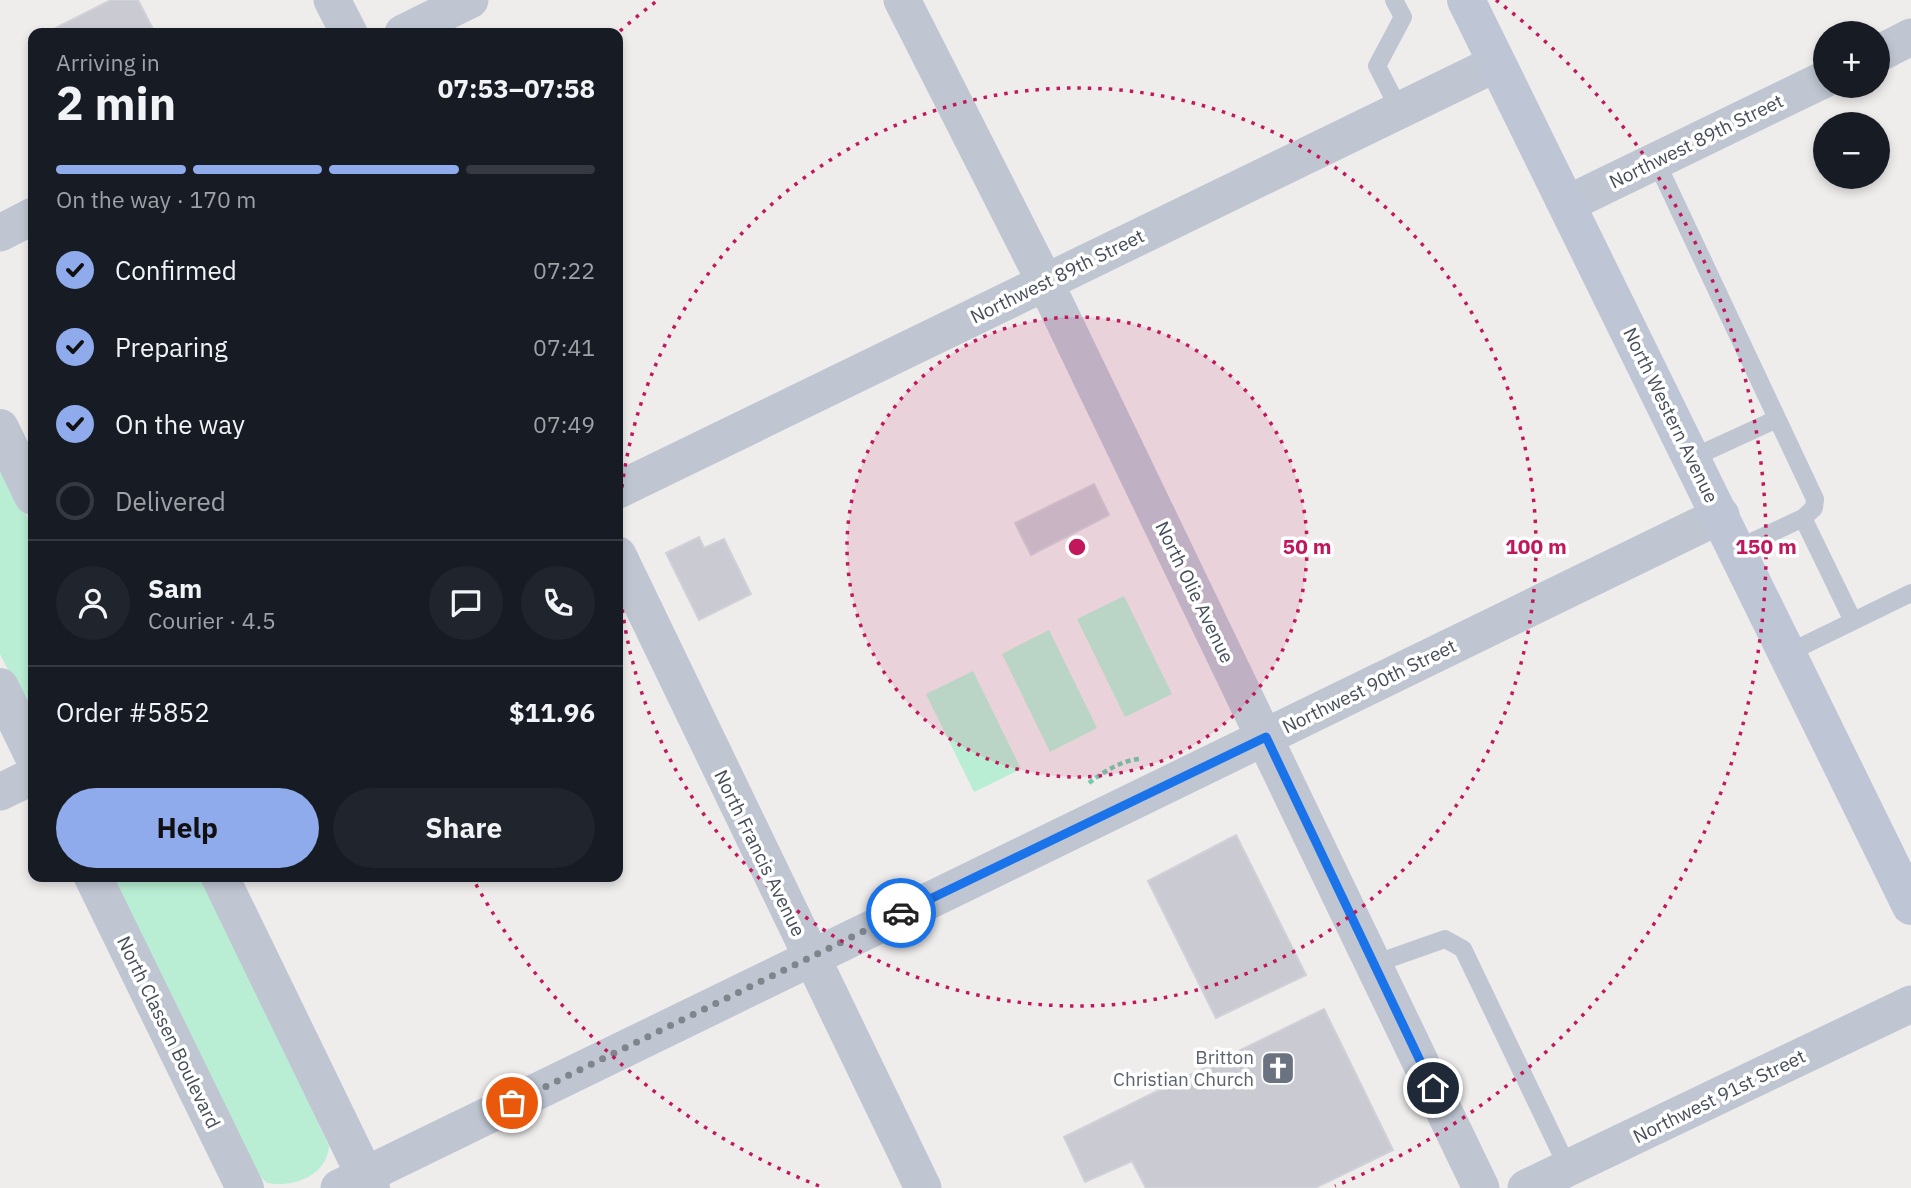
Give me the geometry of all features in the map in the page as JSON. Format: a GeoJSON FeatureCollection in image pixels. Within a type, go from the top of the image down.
{"type":"FeatureCollection","features":[{"type":"Feature","properties":{"kind":"main road","name":"North Western Avenue"},"geometry":{"type":"LineString","coordinates":[[1466,0],[1911,906]]}},
{"type":"Feature","properties":{"kind":"street"},"geometry":{"type":"LineString","coordinates":[[332,0],[346,28]]}},
{"type":"Feature","properties":{"kind":"street"},"geometry":{"type":"LineString","coordinates":[[413,28],[470,0]]}},
{"type":"Feature","properties":{"kind":"street","name":"North Olie Avenue"},"geometry":{"type":"LineString","coordinates":[[902,0],[1045,282],[1481,1188]]}},
{"type":"Feature","properties":{"kind":"street"},"geometry":{"type":"LineString","coordinates":[[1890,48],[1911,37]]}},
{"type":"Feature","properties":{"kind":"street","name":"Northwest 89th Street"},"geometry":{"type":"LineString","coordinates":[[623,488],[1497,63]]}},
{"type":"Feature","properties":{"kind":"street","name":"Northwest 89th Street"},"geometry":{"type":"LineString","coordinates":[[1567,204],[1813,85]]}},
{"type":"Feature","properties":{"kind":"street"},"geometry":{"type":"LineString","coordinates":[[0,233],[28,219]]}},
{"type":"Feature","properties":{"kind":"street"},"geometry":{"type":"LineString","coordinates":[[0,428],[28,486]]}},
{"type":"Feature","properties":{"kind":"street","name":"Northwest 90th Street"},"geometry":{"type":"LineString","coordinates":[[358,1184],[810,957],[1721,515]]}},
{"type":"Feature","properties":{"kind":"street","name":"North Francis Avenue"},"geometry":{"type":"LineString","coordinates":[[623,565],[923,1188]]}},
{"type":"Feature","properties":{"kind":"street"},"geometry":{"type":"LineString","coordinates":[[0,687],[28,745]]}},
{"type":"Feature","properties":{"kind":"street"},"geometry":{"type":"LineString","coordinates":[[0,792],[28,778]]}},
{"type":"Feature","properties":{"kind":"street","name":"North Classen Boulevard"},"geometry":{"type":"LineString","coordinates":[[95,882],[245,1188]]}},
{"type":"Feature","properties":{"kind":"street"},"geometry":{"type":"LineString","coordinates":[[222,882],[358,1184]]}},
{"type":"Feature","properties":{"kind":"street","name":"Northwest 91st Street"},"geometry":{"type":"LineString","coordinates":[[1526,1188],[1911,1004]]}},
{"type":"Feature","properties":{"kind":"lane"},"geometry":{"type":"LineString","coordinates":[[1394,0],[1403,17],[1377,66],[1399,109]]}},
{"type":"Feature","properties":{"kind":"lane"},"geometry":{"type":"LineString","coordinates":[[1656,161],[1815,499],[1814,508],[1803,518],[1737,549]]}},
{"type":"Feature","properties":{"kind":"lane"},"geometry":{"type":"LineString","coordinates":[[1692,458],[1777,419]]}},
{"type":"Feature","properties":{"kind":"lane"},"geometry":{"type":"LineString","coordinates":[[1803,518],[1853,621]]}},
{"type":"Feature","properties":{"kind":"lane"},"geometry":{"type":"LineString","coordinates":[[1788,653],[1911,593]]}},
{"type":"Feature","properties":{"kind":"lane"},"geometry":{"type":"LineString","coordinates":[[1374,964],[1445,939],[1463,949],[1568,1168]]}},
{"type":"Feature","properties":{"kind":"green space"},"geometry":{"type":"Polygon","coordinates":[[[0,461],[28,519],[28,709],[0,654],[0,461]]]}},
{"type":"Feature","properties":{"kind":"green space"},"geometry":{"type":"Polygon","coordinates":[[[1124,596],[1172,694],[1125,717],[1077,619],[1124,596]]]}},
{"type":"Feature","properties":{"kind":"green space"},"geometry":{"type":"Polygon","coordinates":[[[1049,630],[1097,728],[1050,752],[1002,654],[1049,630]]]}},
{"type":"Feature","properties":{"kind":"green space"},"geometry":{"type":"Polygon","coordinates":[[[973,671],[1021,769],[974,792],[926,694],[973,671]]]}},
{"type":"Feature","properties":{"kind":"green space"},"geometry":{"type":"Polygon","coordinates":[[[112,882],[206,882],[329,1146],[327,1156],[316,1172],[298,1181],[267,1183],[255,1171],[112,882]]]}},
{"type":"Feature","properties":{"kind":"building"},"geometry":{"type":"Polygon","coordinates":[[[111,0],[138,0],[152,28],[56,28],[111,0]]]}},
{"type":"Feature","properties":{"kind":"building"},"geometry":{"type":"Polygon","coordinates":[[[1094,484],[1109,515],[1031,555],[1015,523],[1094,484]]]}},
{"type":"Feature","properties":{"kind":"building"},"geometry":{"type":"Polygon","coordinates":[[[699,537],[704,548],[724,539],[751,594],[699,620],[666,553],[699,537]]]}},
{"type":"Feature","properties":{"kind":"building"},"geometry":{"type":"Polygon","coordinates":[[[1236,835],[1306,975],[1216,1018],[1148,881],[1236,835]]]}},
{"type":"Feature","properties":{"kind":"building","name":"Britton Christian Church"},"geometry":{"type":"Polygon","coordinates":[[[1324,1009],[1393,1150],[1315,1188],[1146,1188],[1132,1161],[1085,1182],[1064,1137],[1324,1009]]]}},
{"type":"Feature","properties":{"kind":"way so far"},"geometry":{"type":"LineString","coordinates":[[512,1103],[901,913]]}},
{"type":"Feature","properties":{"kind":"place","name":"Britton Christian Church"},"geometry":{"type":"Point","coordinates":[1278,1068]}},
{"type":"Feature","properties":{"kind":"route"},"geometry":{"type":"LineString","coordinates":[[901,913],[1266,737],[1433,1088]]}}]}
